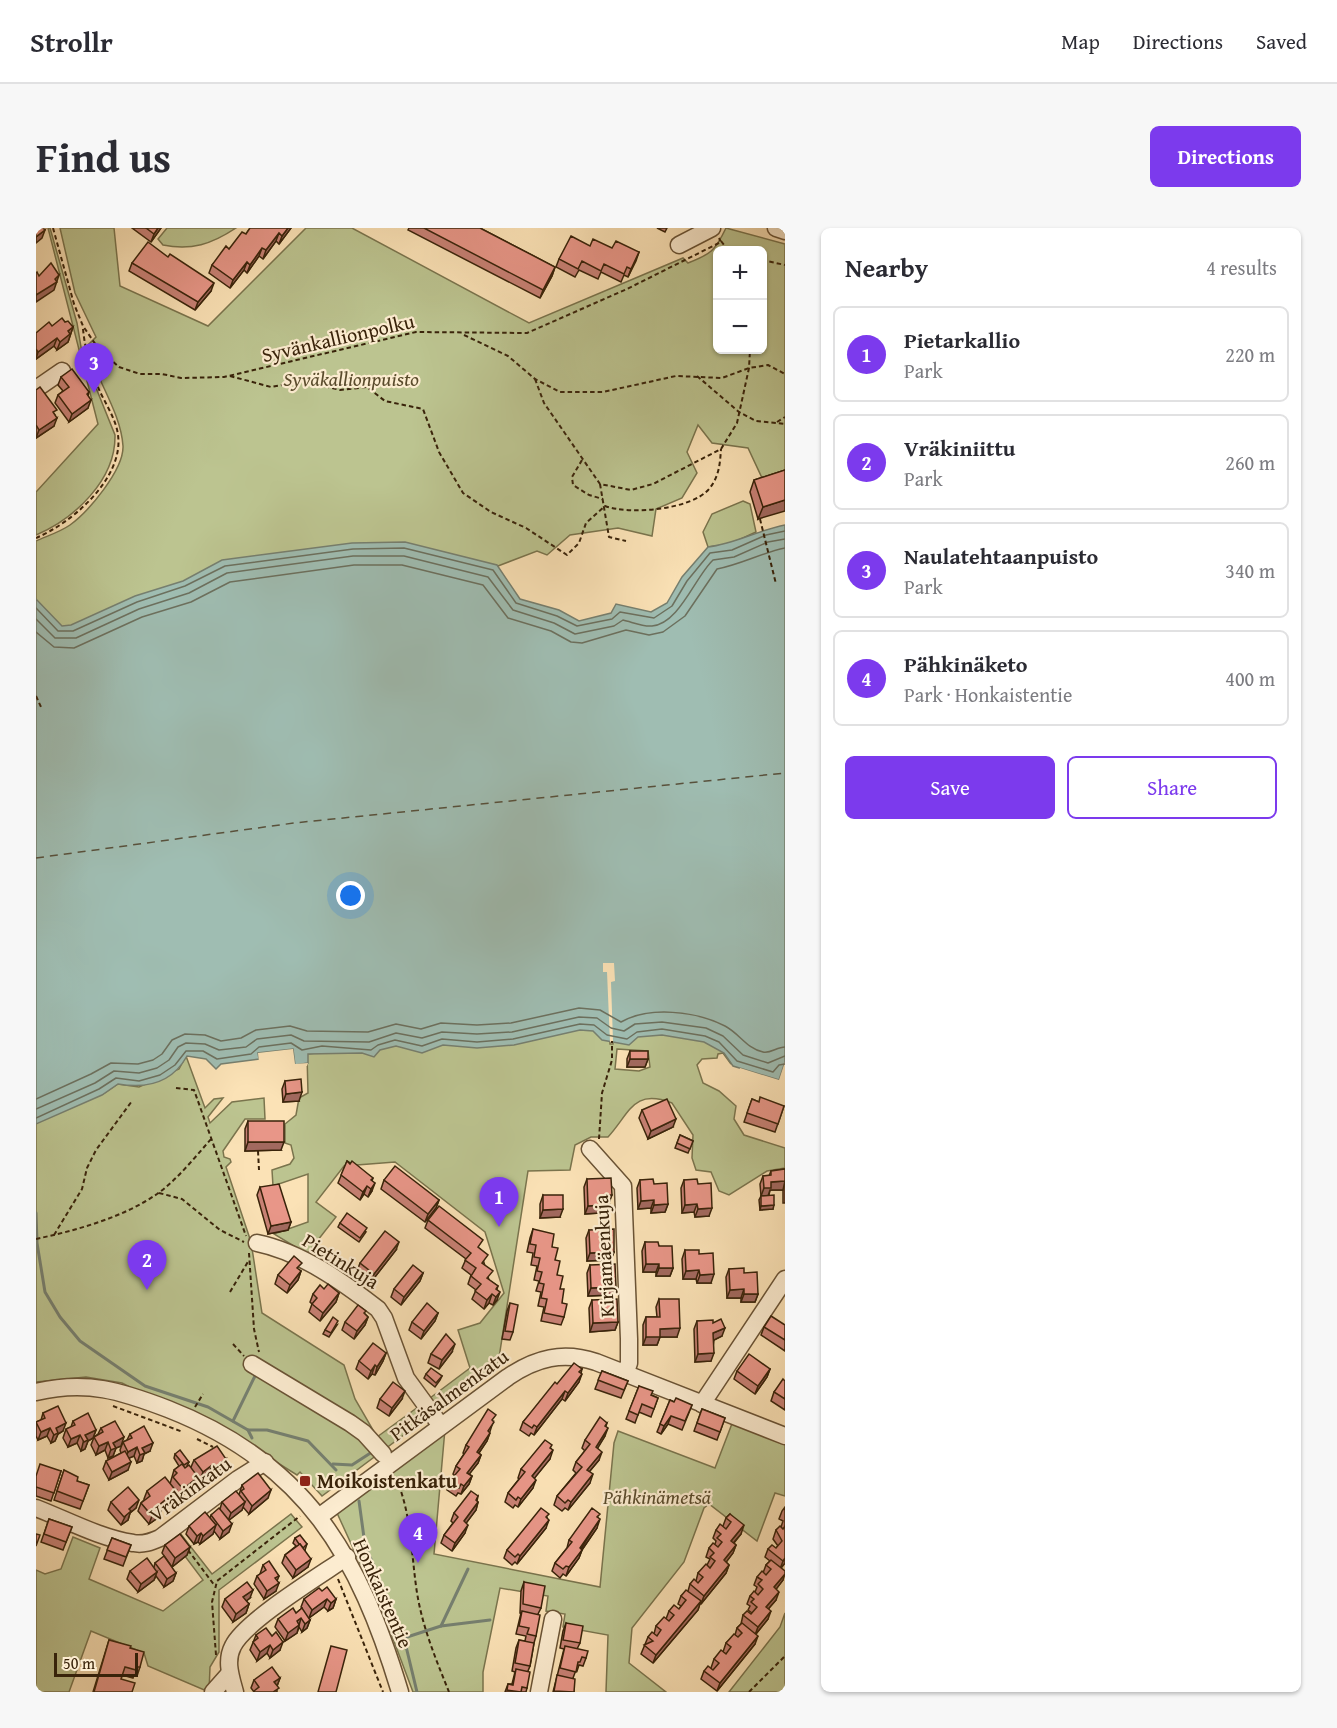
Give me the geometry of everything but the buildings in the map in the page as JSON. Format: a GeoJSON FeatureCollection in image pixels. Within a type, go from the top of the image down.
{"type":"FeatureCollection","features":[{"type":"Feature","properties":{"kind":"street"},"geometry":{"type":"LineString","coordinates":[[776,228],[785,231]]}},
{"type":"Feature","properties":{"kind":"street"},"geometry":{"type":"LineString","coordinates":[[685,237],[715,233]]}},
{"type":"Feature","properties":{"kind":"street"},"geometry":{"type":"LineString","coordinates":[[36,389],[62,371]]}},
{"type":"Feature","properties":{"kind":"street","name":"Kirjamäenkuja"},"geometry":{"type":"LineString","coordinates":[[594,1154],[623,1186],[629,1339],[629,1363],[625,1374]]}},
{"type":"Feature","properties":{"kind":"street","name":"Pietinkuja"},"geometry":{"type":"LineString","coordinates":[[253,1244],[274,1246],[297,1256],[378,1309],[384,1318],[406,1378],[441,1425]]}},
{"type":"Feature","properties":{"kind":"street"},"geometry":{"type":"LineString","coordinates":[[702,1404],[785,1279]]}},
{"type":"Feature","properties":{"kind":"street","name":"Pitkäsalmenkatu"},"geometry":{"type":"LineString","coordinates":[[312,1519],[521,1368],[551,1357],[585,1359],[785,1436]]}},
{"type":"Feature","properties":{"kind":"street"},"geometry":{"type":"LineString","coordinates":[[252,1365],[276,1377],[364,1433],[383,1454]]}},
{"type":"Feature","properties":{"kind":"street","name":"Honkaistentie"},"geometry":{"type":"LineString","coordinates":[[36,1392],[61,1386],[88,1386],[116,1390],[200,1422],[228,1436],[265,1462],[294,1486],[340,1562],[378,1628],[400,1692]]}},
{"type":"Feature","properties":{"kind":"street","name":"Vräkinkatu"},"geometry":{"type":"LineString","coordinates":[[36,1508],[134,1544],[147,1543],[172,1529],[238,1479],[265,1462]]}},
{"type":"Feature","properties":{"kind":"street"},"geometry":{"type":"LineString","coordinates":[[235,1692],[230,1674],[233,1646],[245,1630],[340,1562]]}},
{"type":"Feature","properties":{"kind":"street"},"geometry":{"type":"LineString","coordinates":[[538,1692],[553,1619]]}},
{"type":"Feature","properties":{"kind":"street"},"geometry":{"type":"LineString","coordinates":[[213,1692],[230,1674]]}},
{"type":"Feature","properties":{"kind":"path","name":"Syvänkallionpolku"},"geometry":{"type":"LineString","coordinates":[[53,228],[67,285],[82,326],[98,348],[119,367],[140,374],[162,374],[181,378],[229,376],[408,333],[527,333],[627,290],[715,233]]}},
{"type":"Feature","properties":{"kind":"path"},"geometry":{"type":"LineString","coordinates":[[715,233],[725,246]]}},
{"type":"Feature","properties":{"kind":"path"},"geometry":{"type":"LineString","coordinates":[[767,261],[785,265]]}},
{"type":"Feature","properties":{"kind":"path"},"geometry":{"type":"LineString","coordinates":[[36,538],[66,523],[82,509],[103,483],[117,453],[118,433],[87,357],[82,326]]}},
{"type":"Feature","properties":{"kind":"path"},"geometry":{"type":"LineString","coordinates":[[461,333],[508,356],[536,379],[561,392],[603,392],[676,376],[722,378],[749,368],[768,365],[785,374]]}},
{"type":"Feature","properties":{"kind":"path"},"geometry":{"type":"LineString","coordinates":[[605,506],[616,510],[648,511],[687,502],[708,490],[719,472],[721,449],[737,423],[750,354]]}},
{"type":"Feature","properties":{"kind":"path"},"geometry":{"type":"LineString","coordinates":[[229,376],[271,387],[303,381],[340,390],[366,387],[385,401],[423,410],[439,452],[463,493],[491,512],[526,528],[567,555],[579,543],[586,524],[605,506]]}},
{"type":"Feature","properties":{"kind":"path"},"geometry":{"type":"LineString","coordinates":[[697,376],[739,412],[756,421],[785,424]]}},
{"type":"Feature","properties":{"kind":"path"},"geometry":{"type":"LineString","coordinates":[[536,379],[544,403],[600,484],[609,537],[626,541]]}},
{"type":"Feature","properties":{"kind":"path"},"geometry":{"type":"LineString","coordinates":[[776,423],[785,417]]}},
{"type":"Feature","properties":{"kind":"path"},"geometry":{"type":"LineString","coordinates":[[600,484],[631,490],[653,484],[721,449]]}},
{"type":"Feature","properties":{"kind":"path"},"geometry":{"type":"LineString","coordinates":[[582,460],[572,477],[573,485],[589,495],[603,499]]}},
{"type":"Feature","properties":{"kind":"path"},"geometry":{"type":"LineString","coordinates":[[760,519],[776,584]]}},
{"type":"Feature","properties":{"kind":"path"},"geometry":{"type":"LineString","coordinates":[[36,696],[41,707]]}},
{"type":"Feature","properties":{"kind":"path"},"geometry":{"type":"LineString","coordinates":[[594,1154],[602,1093],[610,1068],[612,1041]]}},
{"type":"Feature","properties":{"kind":"path"},"geometry":{"type":"LineString","coordinates":[[176,1088],[194,1090],[253,1244],[249,1260],[230,1292]]}},
{"type":"Feature","properties":{"kind":"path"},"geometry":{"type":"LineString","coordinates":[[54,1235],[82,1189],[87,1168],[96,1150],[132,1101]]}},
{"type":"Feature","properties":{"kind":"path"},"geometry":{"type":"LineString","coordinates":[[36,1239],[105,1220],[158,1193],[212,1138]]}},
{"type":"Feature","properties":{"kind":"path"},"geometry":{"type":"LineString","coordinates":[[258,1151],[259,1170]]}},
{"type":"Feature","properties":{"kind":"path"},"geometry":{"type":"LineString","coordinates":[[158,1193],[182,1199],[220,1230],[253,1244]]}},
{"type":"Feature","properties":{"kind":"path"},"geometry":{"type":"LineString","coordinates":[[249,1260],[258,1350],[276,1377]]}},
{"type":"Feature","properties":{"kind":"path"},"geometry":{"type":"LineString","coordinates":[[107,1404],[186,1433]]}},
{"type":"Feature","properties":{"kind":"path"},"geometry":{"type":"LineString","coordinates":[[195,1438],[215,1448]]}},
{"type":"Feature","properties":{"kind":"path"},"geometry":{"type":"LineString","coordinates":[[393,1471],[409,1516],[416,1587],[424,1627],[449,1692]]}},
{"type":"Feature","properties":{"kind":"path"},"geometry":{"type":"LineString","coordinates":[[296,1511],[300,1516],[312,1519]]}},
{"type":"Feature","properties":{"kind":"path"},"geometry":{"type":"LineString","coordinates":[[217,1660],[212,1624],[215,1586],[220,1577],[300,1516]]}},
{"type":"Feature","properties":{"kind":"path"},"geometry":{"type":"LineString","coordinates":[[172,1529],[215,1586]]}},
{"type":"Feature","properties":{"kind":"path"},"geometry":{"type":"LineString","coordinates":[[340,1562],[354,1615],[383,1692]]}},
{"type":"Feature","properties":{"kind":"path"},"geometry":{"type":"LineString","coordinates":[[354,1615],[359,1613]]}},
{"type":"Feature","properties":{"kind":"path"},"geometry":{"type":"LineString","coordinates":[[749,1692],[785,1656]]}},
{"type":"Feature","properties":{"kind":"green space"},"geometry":{"type":"Polygon","coordinates":[[[48,228],[50,228],[77,323],[82,353],[115,435],[108,467],[90,496],[65,519],[36,535],[36,492],[98,424],[48,228]]]}},
{"type":"Feature","properties":{"kind":"green space","name":"Syväkallionpuisto"},"geometry":{"type":"Polygon","coordinates":[[[60,228],[114,228],[120,286],[208,326],[306,228],[352,228],[529,323],[683,258],[688,263],[713,250],[713,354],[767,354],[767,246],[716,246],[726,228],[785,244],[785,474],[763,480],[748,448],[712,443],[698,425],[687,452],[697,473],[682,498],[656,509],[652,536],[618,528],[570,535],[547,555],[537,551],[498,566],[80,640],[36,608],[36,541],[58,532],[86,511],[104,490],[122,456],[123,446],[118,423],[90,355],[88,345],[96,337],[75,293],[60,228]]]}},
{"type":"Feature","properties":{"kind":"green space"},"geometry":{"type":"Polygon","coordinates":[[[167,228],[236,228],[201,245],[173,247],[163,245],[158,239],[167,228]]]}},
{"type":"Feature","properties":{"kind":"green space"},"geometry":{"type":"Polygon","coordinates":[[[743,501],[750,504],[756,532],[730,544],[708,547],[703,532],[712,514],[743,501]]]}},
{"type":"Feature","properties":{"kind":"green space"},"geometry":{"type":"Polygon","coordinates":[[[609,1021],[610,1044],[613,1044],[612,1023],[719,1032],[731,1064],[723,1053],[718,1054],[717,1058],[702,1059],[697,1065],[703,1083],[719,1091],[736,1106],[734,1119],[744,1135],[785,1148],[785,1168],[767,1171],[729,1195],[719,1191],[711,1172],[696,1170],[692,1158],[693,1135],[672,1103],[649,1099],[634,1105],[608,1137],[591,1137],[575,1145],[570,1170],[528,1171],[498,1364],[443,1405],[436,1405],[430,1398],[470,1368],[458,1330],[480,1323],[504,1293],[485,1232],[395,1162],[344,1166],[316,1202],[336,1217],[307,1254],[274,1234],[308,1222],[308,1174],[273,1186],[272,1170],[290,1164],[294,1158],[291,1145],[285,1143],[285,1124],[296,1115],[299,1098],[308,1093],[307,1054],[609,1021]],[[617,1049],[615,1069],[639,1071],[650,1067],[648,1051],[617,1049]]]}},
{"type":"Feature","properties":{"kind":"green space"},"geometry":{"type":"Polygon","coordinates":[[[186,1056],[205,1108],[214,1099],[223,1098],[208,1117],[210,1123],[232,1102],[264,1098],[265,1119],[245,1119],[223,1151],[224,1157],[230,1159],[231,1162],[226,1167],[251,1242],[262,1313],[344,1365],[355,1399],[377,1437],[418,1407],[423,1415],[421,1422],[322,1496],[300,1472],[297,1475],[265,1455],[122,1383],[86,1377],[36,1382],[36,1083],[103,1094],[118,1084],[139,1087],[179,1069],[186,1056]]]}},
{"type":"Feature","properties":{"kind":"green space","name":"Pähkinämetsä"},"geometry":{"type":"Polygon","coordinates":[[[733,1421],[785,1441],[785,1496],[775,1493],[757,1541],[709,1504],[704,1508],[684,1562],[632,1628],[629,1663],[666,1692],[606,1692],[608,1635],[563,1627],[565,1614],[546,1611],[548,1596],[500,1588],[483,1672],[483,1692],[413,1692],[386,1620],[337,1513],[445,1429],[434,1554],[600,1587],[614,1443],[618,1431],[715,1468],[733,1421]]]}},
{"type":"Feature","properties":{"kind":"green space"},"geometry":{"type":"Polygon","coordinates":[[[291,1514],[302,1527],[219,1590],[219,1652],[210,1667],[209,1692],[148,1666],[144,1653],[91,1631],[69,1692],[36,1692],[36,1570],[45,1574],[61,1569],[73,1537],[100,1548],[89,1579],[163,1611],[203,1580],[172,1539],[180,1533],[212,1574],[291,1514]]]}},
{"type":"Feature","properties":{"kind":"green space"},"geometry":{"type":"Polygon","coordinates":[[[785,1613],[785,1692],[729,1692],[780,1627],[785,1613]]]}},
{"type":"Feature","properties":{"kind":"water"},"geometry":{"type":"Polygon","coordinates":[[[785,525],[785,1062],[779,1080],[733,1066],[724,1053],[704,1042],[662,1035],[638,1037],[629,1045],[602,1040],[593,1031],[580,1030],[514,1045],[477,1048],[443,1045],[422,1053],[396,1046],[380,1050],[374,1057],[362,1053],[308,1054],[308,1063],[295,1065],[293,1049],[258,1053],[259,1059],[221,1064],[216,1069],[206,1059],[187,1056],[174,1072],[158,1082],[139,1086],[118,1084],[102,1095],[36,1124],[36,599],[62,626],[71,625],[135,596],[183,581],[222,560],[352,543],[405,542],[497,565],[520,599],[559,610],[579,621],[611,613],[616,604],[651,612],[667,603],[682,577],[708,547],[785,525]]]}},
{"type":"Feature","properties":{"kind":"pier"},"geometry":{"type":"Polygon","coordinates":[[[603,963],[614,963],[615,981],[611,982],[613,1041],[610,1042],[607,972],[603,972],[603,963]]]}},
{"type":"Feature","properties":{"kind":"pier"},"geometry":{"type":"Polygon","coordinates":[[[293,1049],[295,1064],[308,1063],[307,1066],[293,1067],[291,1052],[262,1055],[259,1062],[258,1053],[293,1049]]]}},
{"type":"Feature","properties":{"kind":"pier"},"geometry":{"type":"Polygon","coordinates":[[[785,1062],[785,1071],[779,1083],[739,1071],[740,1068],[779,1080],[785,1062]]]}},
{"type":"Feature","properties":{"kind":"waterway"},"geometry":{"type":"LineString","coordinates":[[36,1213],[37,1243],[45,1292],[60,1317],[80,1341],[145,1386],[208,1407],[248,1430],[267,1430],[308,1441],[336,1470]]}},
{"type":"Feature","properties":{"kind":"waterway"},"geometry":{"type":"LineString","coordinates":[[233,1421],[255,1376]]}},
{"type":"Feature","properties":{"kind":"waterway"},"geometry":{"type":"LineString","coordinates":[[248,1430],[252,1438]]}},
{"type":"Feature","properties":{"kind":"waterway"},"geometry":{"type":"LineString","coordinates":[[333,1464],[352,1465],[372,1452]]}},
{"type":"Feature","properties":{"kind":"waterway"},"geometry":{"type":"LineString","coordinates":[[359,1501],[365,1545],[404,1638],[417,1692]]}},
{"type":"Feature","properties":{"kind":"waterway"},"geometry":{"type":"LineString","coordinates":[[441,1626],[468,1569]]}},
{"type":"Feature","properties":{"kind":"waterway"},"geometry":{"type":"LineString","coordinates":[[404,1638],[441,1626],[490,1620]]}},
{"type":"Feature","properties":{"kind":"ferry route"},"geometry":{"type":"LineString","coordinates":[[36,858],[294,823],[785,773]]}},
{"type":"Feature","properties":{"kind":"place","name":"Naulatehtaanpuisto"},"geometry":{"type":"Point","coordinates":[94,393]}},
{"type":"Feature","properties":{"kind":"place","name":"Pietarkallio"},"geometry":{"type":"Point","coordinates":[499,1227]}},
{"type":"Feature","properties":{"kind":"place","name":"Vräkiniittu"},"geometry":{"type":"Point","coordinates":[147,1290]}},
{"type":"Feature","properties":{"kind":"place","name":"Moikoistenkatu"},"geometry":{"type":"Point","coordinates":[305,1481]}},
{"type":"Feature","properties":{"kind":"place","name":"Pähkinäketo"},"geometry":{"type":"Point","coordinates":[418,1563]}}]}
